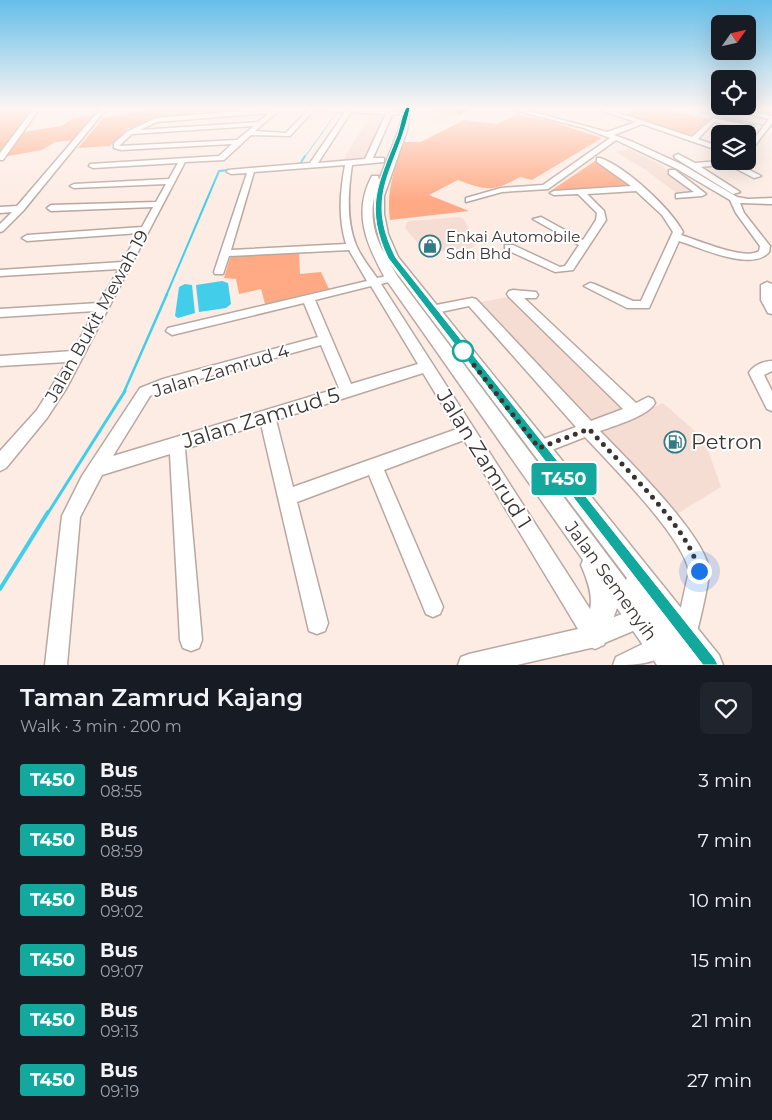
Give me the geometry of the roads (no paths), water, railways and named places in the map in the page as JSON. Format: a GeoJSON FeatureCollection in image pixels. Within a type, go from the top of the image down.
{"type":"FeatureCollection","features":[{"type":"Feature","properties":{"kind":"main road","name":"Jalan Semenyih"},"geometry":{"type":"LineString","coordinates":[[390,139],[377,208],[382,237],[392,258],[709,665]]}},
{"type":"Feature","properties":{"kind":"main road","name":"Jalan Semenyih"},"geometry":{"type":"LineString","coordinates":[[383,156],[368,198],[366,216],[383,280],[658,639]]}},
{"type":"Feature","properties":{"kind":"main road"},"geometry":{"type":"LineString","coordinates":[[562,477],[578,510],[645,597],[658,639],[678,643],[695,665]]}},
{"type":"Feature","properties":{"kind":"main road"},"geometry":{"type":"LineString","coordinates":[[580,538],[603,590],[606,609],[595,636]]}},
{"type":"Feature","properties":{"kind":"street"},"geometry":{"type":"LineString","coordinates":[[0,158],[14,139]]}},
{"type":"Feature","properties":{"kind":"street"},"geometry":{"type":"LineString","coordinates":[[0,229],[20,209],[78,139]]}},
{"type":"Feature","properties":{"kind":"street"},"geometry":{"type":"LineString","coordinates":[[122,139],[116,144],[116,147],[240,142]]}},
{"type":"Feature","properties":{"kind":"street"},"geometry":{"type":"LineString","coordinates":[[93,166],[182,162],[221,158],[243,139]]}},
{"type":"Feature","properties":{"kind":"street"},"geometry":{"type":"LineString","coordinates":[[313,165],[330,139]]}},
{"type":"Feature","properties":{"kind":"street"},"geometry":{"type":"LineString","coordinates":[[368,161],[381,139]]}},
{"type":"Feature","properties":{"kind":"street"},"geometry":{"type":"LineString","coordinates":[[469,200],[501,190],[544,187],[607,139]]}},
{"type":"Feature","properties":{"kind":"street"},"geometry":{"type":"LineString","coordinates":[[625,139],[748,202],[772,202]]}},
{"type":"Feature","properties":{"kind":"street"},"geometry":{"type":"LineString","coordinates":[[632,139],[657,146]]}},
{"type":"Feature","properties":{"kind":"street"},"geometry":{"type":"LineString","coordinates":[[693,140],[711,146]]}},
{"type":"Feature","properties":{"kind":"street"},"geometry":{"type":"LineString","coordinates":[[631,142],[626,146],[660,163],[702,194],[679,196]]}},
{"type":"Feature","properties":{"kind":"street"},"geometry":{"type":"LineString","coordinates":[[673,154],[695,166],[735,196],[740,213],[765,246],[764,252],[757,258],[737,256],[677,237]]}},
{"type":"Feature","properties":{"kind":"street"},"geometry":{"type":"LineString","coordinates":[[231,172],[368,161],[383,156]]}},
{"type":"Feature","properties":{"kind":"street"},"geometry":{"type":"LineString","coordinates":[[590,286],[632,304],[645,305],[677,237],[676,226],[668,215],[638,188],[600,160]]}},
{"type":"Feature","properties":{"kind":"street","name":"Jalan Bukit Mewah 19"},"geometry":{"type":"LineString","coordinates":[[0,463],[42,414],[77,356],[182,162]]}},
{"type":"Feature","properties":{"kind":"street","name":"Jalan Zamrud 1"},"geometry":{"type":"LineString","coordinates":[[349,162],[344,189],[344,202],[348,238],[352,247],[383,280],[426,367],[595,636]]}},
{"type":"Feature","properties":{"kind":"street"},"geometry":{"type":"LineString","coordinates":[[680,167],[711,164]]}},
{"type":"Feature","properties":{"kind":"street"},"geometry":{"type":"LineString","coordinates":[[746,170],[757,176]]}},
{"type":"Feature","properties":{"kind":"street"},"geometry":{"type":"LineString","coordinates":[[219,272],[251,171]]}},
{"type":"Feature","properties":{"kind":"street"},"geometry":{"type":"LineString","coordinates":[[74,186],[172,181]]}},
{"type":"Feature","properties":{"kind":"street"},"geometry":{"type":"LineString","coordinates":[[554,193],[638,188]]}},
{"type":"Feature","properties":{"kind":"street"},"geometry":{"type":"LineString","coordinates":[[509,247],[559,270],[565,270],[601,220],[601,213],[580,191]]}},
{"type":"Feature","properties":{"kind":"street"},"geometry":{"type":"LineString","coordinates":[[51,208],[159,204]]}},
{"type":"Feature","properties":{"kind":"street"},"geometry":{"type":"LineString","coordinates":[[0,210],[20,209]]}},
{"type":"Feature","properties":{"kind":"street"},"geometry":{"type":"LineString","coordinates":[[538,219],[584,244]]}},
{"type":"Feature","properties":{"kind":"street"},"geometry":{"type":"LineString","coordinates":[[27,238],[145,230]]}},
{"type":"Feature","properties":{"kind":"street"},"geometry":{"type":"LineString","coordinates":[[225,253],[352,247]]}},
{"type":"Feature","properties":{"kind":"street"},"geometry":{"type":"LineString","coordinates":[[0,273],[126,265]]}},
{"type":"Feature","properties":{"kind":"street"},"geometry":{"type":"LineString","coordinates":[[172,332],[383,280]]}},
{"type":"Feature","properties":{"kind":"street"},"geometry":{"type":"LineString","coordinates":[[766,285],[767,300],[772,310]]}},
{"type":"Feature","properties":{"kind":"street"},"geometry":{"type":"LineString","coordinates":[[532,295],[513,294],[641,407],[539,448]]}},
{"type":"Feature","properties":{"kind":"street"},"geometry":{"type":"LineString","coordinates":[[308,298],[347,391]]}},
{"type":"Feature","properties":{"kind":"street"},"geometry":{"type":"LineString","coordinates":[[431,310],[472,302],[664,512],[696,558],[699,571],[686,634]]}},
{"type":"Feature","properties":{"kind":"street"},"geometry":{"type":"LineString","coordinates":[[0,313],[103,307]]}},
{"type":"Feature","properties":{"kind":"street","name":"Jalan Zamrud 4"},"geometry":{"type":"LineString","coordinates":[[56,665],[71,516],[96,469],[145,392],[152,388],[325,340]]}},
{"type":"Feature","properties":{"kind":"street"},"geometry":{"type":"LineString","coordinates":[[0,361],[77,356]]}},
{"type":"Feature","properties":{"kind":"street"},"geometry":{"type":"LineString","coordinates":[[772,366],[767,366],[756,373],[772,405]]}},
{"type":"Feature","properties":{"kind":"street","name":"Jalan Zamrud 5"},"geometry":{"type":"LineString","coordinates":[[96,469],[426,367]]}},
{"type":"Feature","properties":{"kind":"street"},"geometry":{"type":"LineString","coordinates":[[266,416],[317,623]]}},
{"type":"Feature","properties":{"kind":"street"},"geometry":{"type":"LineString","coordinates":[[286,498],[467,432]]}},
{"type":"Feature","properties":{"kind":"street"},"geometry":{"type":"LineString","coordinates":[[177,444],[191,640]]}},
{"type":"Feature","properties":{"kind":"street"},"geometry":{"type":"LineString","coordinates":[[374,466],[433,608]]}},
{"type":"Feature","properties":{"kind":"street"},"geometry":{"type":"LineString","coordinates":[[469,665],[595,636],[658,639]]}},
{"type":"Feature","properties":{"kind":"street"},"geometry":{"type":"LineString","coordinates":[[624,665],[658,639]]}},
{"type":"Feature","properties":{"kind":"water"},"geometry":{"type":"Polygon","coordinates":[[[222,281],[228,283],[231,304],[226,308],[199,312],[196,285],[222,281]]]}},
{"type":"Feature","properties":{"kind":"water"},"geometry":{"type":"Polygon","coordinates":[[[185,284],[192,285],[195,313],[178,318],[175,316],[179,287],[185,284]]]}},
{"type":"Feature","properties":{"kind":"waterway"},"geometry":{"type":"LineString","coordinates":[[304,158],[318,139]]}},
{"type":"Feature","properties":{"kind":"waterway"},"geometry":{"type":"LineString","coordinates":[[297,164],[300,164],[305,156]]}},
{"type":"Feature","properties":{"kind":"waterway"},"geometry":{"type":"LineString","coordinates":[[166,296],[219,171],[229,170]]}},
{"type":"Feature","properties":{"kind":"waterway"},"geometry":{"type":"LineString","coordinates":[[124,392],[167,294]]}},
{"type":"Feature","properties":{"kind":"waterway"},"geometry":{"type":"LineString","coordinates":[[48,513],[125,391]]}},
{"type":"Feature","properties":{"kind":"waterway"},"geometry":{"type":"LineString","coordinates":[[0,589],[48,512]]}},
{"type":"Feature","properties":{"kind":"place","name":"Enkai Automobile Sdn Bhd"},"geometry":{"type":"Point","coordinates":[430,246]}},
{"type":"Feature","properties":{"kind":"place","name":"Petron"},"geometry":{"type":"Point","coordinates":[675,442]}}]}
